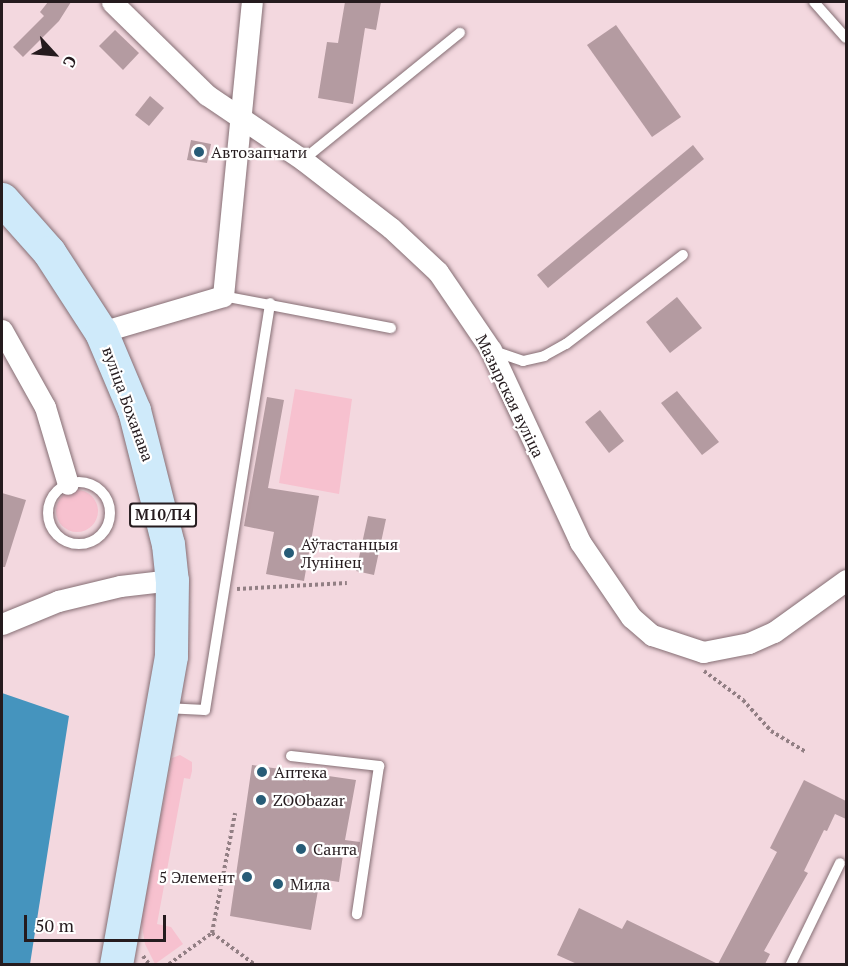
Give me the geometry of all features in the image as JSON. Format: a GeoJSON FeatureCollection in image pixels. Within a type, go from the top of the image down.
{"type":"FeatureCollection","features":[{"type":"Feature","properties":{"kind":"main road","name":"М10/П4"},"geometry":{"type":"LineString","coordinates":[[2,199],[49,252],[101,332]]}},
{"type":"Feature","properties":{"kind":"main road","name":"вуліца Боханава"},"geometry":{"type":"LineString","coordinates":[[101,332],[134,410],[150,460],[162,512],[172,580],[171,646],[164,707],[116,964]]}},
{"type":"Feature","properties":{"kind":"street","name":"Мазырская вуліца"},"geometry":{"type":"LineString","coordinates":[[112,2],[207,95],[303,160],[391,228],[438,272],[491,350],[580,542],[631,617],[652,635],[679,646],[703,652],[749,643],[774,632],[846,580]]}},
{"type":"Feature","properties":{"kind":"street"},"geometry":{"type":"LineString","coordinates":[[223,296],[252,2]]}},
{"type":"Feature","properties":{"kind":"street","name":"вуліца Боханава"},"geometry":{"type":"LineString","coordinates":[[101,332],[223,296]]}},
{"type":"Feature","properties":{"kind":"street"},"geometry":{"type":"LineString","coordinates":[[2,330],[45,407],[68,484]]}},
{"type":"Feature","properties":{"kind":"street"},"geometry":{"type":"LineString","coordinates":[[2,624],[58,601],[120,586],[172,580]]}},
{"type":"Feature","properties":{"kind":"lane"},"geometry":{"type":"LineString","coordinates":[[814,2],[846,38]]}},
{"type":"Feature","properties":{"kind":"lane"},"geometry":{"type":"LineString","coordinates":[[303,160],[460,33]]}},
{"type":"Feature","properties":{"kind":"lane"},"geometry":{"type":"LineString","coordinates":[[491,350],[523,361],[544,356],[566,344],[683,255]]}},
{"type":"Feature","properties":{"kind":"lane"},"geometry":{"type":"LineString","coordinates":[[223,296],[270,303],[391,328]]}},
{"type":"Feature","properties":{"kind":"lane"},"geometry":{"type":"LineString","coordinates":[[164,707],[205,710],[221,590],[270,303]]}},
{"type":"Feature","properties":{"kind":"lane"},"geometry":{"type":"LineString","coordinates":[[68,484],[95,486],[103,493],[110,509],[104,531],[85,543],[65,541],[49,522],[51,498],[68,484]]}},
{"type":"Feature","properties":{"kind":"lane"},"geometry":{"type":"LineString","coordinates":[[291,756],[379,766],[357,914]]}},
{"type":"Feature","properties":{"kind":"lane"},"geometry":{"type":"LineString","coordinates":[[791,964],[840,863]]}},
{"type":"Feature","properties":{"kind":"path"},"geometry":{"type":"LineString","coordinates":[[221,590],[347,583]]}},
{"type":"Feature","properties":{"kind":"path"},"geometry":{"type":"LineString","coordinates":[[679,646],[703,671],[742,700],[771,730],[806,752]]}},
{"type":"Feature","properties":{"kind":"path"},"geometry":{"type":"LineString","coordinates":[[169,964],[212,933],[235,813]]}},
{"type":"Feature","properties":{"kind":"path"},"geometry":{"type":"LineString","coordinates":[[212,933],[254,964]]}},
{"type":"Feature","properties":{"kind":"shaded area"},"geometry":{"type":"Polygon","coordinates":[[[295,389],[352,399],[339,494],[279,483],[295,389]]]}},
{"type":"Feature","properties":{"kind":"shaded area"},"geometry":{"type":"Polygon","coordinates":[[[77,490],[85,491],[92,496],[97,503],[97,519],[92,526],[85,531],[77,532],[69,531],[62,526],[57,519],[56,511],[57,503],[62,496],[69,491],[77,490]]]}},
{"type":"Feature","properties":{"kind":"shaded area"},"geometry":{"type":"Polygon","coordinates":[[[180,755],[192,762],[192,771],[190,779],[184,778],[157,924],[171,927],[183,944],[155,964],[145,944],[141,920],[172,758],[180,755]]]}},
{"type":"Feature","properties":{"kind":"water"},"geometry":{"type":"Polygon","coordinates":[[[2,693],[69,716],[30,964],[2,964],[2,693]]]}},
{"type":"Feature","properties":{"kind":"building"},"geometry":{"type":"Polygon","coordinates":[[[48,2],[71,2],[59,21],[23,57],[13,47],[44,16],[40,12],[48,2]]]}},
{"type":"Feature","properties":{"kind":"building"},"geometry":{"type":"Polygon","coordinates":[[[345,2],[381,2],[376,30],[365,28],[353,104],[318,98],[327,42],[338,43],[345,2]]]}},
{"type":"Feature","properties":{"kind":"building"},"geometry":{"type":"Polygon","coordinates":[[[616,25],[681,117],[652,137],[587,45],[616,25]]]}},
{"type":"Feature","properties":{"kind":"building"},"geometry":{"type":"Polygon","coordinates":[[[115,30],[139,53],[123,70],[99,46],[115,30]]]}},
{"type":"Feature","properties":{"kind":"building"},"geometry":{"type":"Polygon","coordinates":[[[150,96],[164,108],[149,126],[135,115],[150,96]]]}},
{"type":"Feature","properties":{"kind":"building","name":"Автозапчати"},"geometry":{"type":"Polygon","coordinates":[[[191,140],[211,144],[207,163],[187,160],[191,140]]]}},
{"type":"Feature","properties":{"kind":"building"},"geometry":{"type":"Polygon","coordinates":[[[693,145],[704,159],[548,288],[537,275],[693,145]]]}},
{"type":"Feature","properties":{"kind":"building"},"geometry":{"type":"Polygon","coordinates":[[[677,297],[702,328],[670,353],[646,322],[677,297]]]}},
{"type":"Feature","properties":{"kind":"building"},"geometry":{"type":"Polygon","coordinates":[[[677,391],[719,442],[702,455],[661,403],[677,391]]]}},
{"type":"Feature","properties":{"kind":"building"},"geometry":{"type":"Polygon","coordinates":[[[267,397],[284,400],[268,488],[319,496],[304,581],[266,574],[274,532],[244,526],[267,397]]]}},
{"type":"Feature","properties":{"kind":"building"},"geometry":{"type":"Polygon","coordinates":[[[600,410],[624,441],[609,453],[585,422],[600,410]]]}},
{"type":"Feature","properties":{"kind":"building"},"geometry":{"type":"Polygon","coordinates":[[[2,493],[26,500],[5,567],[2,567],[2,493]]]}},
{"type":"Feature","properties":{"kind":"building"},"geometry":{"type":"Polygon","coordinates":[[[368,516],[386,519],[374,575],[356,571],[368,516]]]}},
{"type":"Feature","properties":{"kind":"building","name":"Санта"},"geometry":{"type":"Polygon","coordinates":[[[252,765],[356,780],[345,840],[360,842],[358,858],[343,855],[339,882],[320,879],[311,930],[230,916],[252,765]]]}},
{"type":"Feature","properties":{"kind":"building"},"geometry":{"type":"Polygon","coordinates":[[[804,780],[846,801],[846,819],[835,814],[827,831],[824,830],[804,871],[808,873],[764,951],[770,954],[765,964],[718,964],[777,852],[770,848],[804,780]]]}},
{"type":"Feature","properties":{"kind":"building"},"geometry":{"type":"Polygon","coordinates":[[[579,908],[622,929],[627,920],[718,964],[577,964],[557,955],[579,908]]]}},
{"type":"Feature","properties":{"kind":"place","name":"Автозапчати"},"geometry":{"type":"Point","coordinates":[199,152]}},
{"type":"Feature","properties":{"kind":"place","name":"Аўтастанцыя Лунінец"},"geometry":{"type":"Point","coordinates":[289,553]}},
{"type":"Feature","properties":{"kind":"place","name":"Аптека"},"geometry":{"type":"Point","coordinates":[262,772]}},
{"type":"Feature","properties":{"kind":"place","name":"ZOObazar"},"geometry":{"type":"Point","coordinates":[261,800]}},
{"type":"Feature","properties":{"kind":"place","name":"Санта"},"geometry":{"type":"Point","coordinates":[301,849]}},
{"type":"Feature","properties":{"kind":"place","name":"5 Элемент"},"geometry":{"type":"Point","coordinates":[247,877]}},
{"type":"Feature","properties":{"kind":"place","name":"Мила"},"geometry":{"type":"Point","coordinates":[278,884]}}]}
